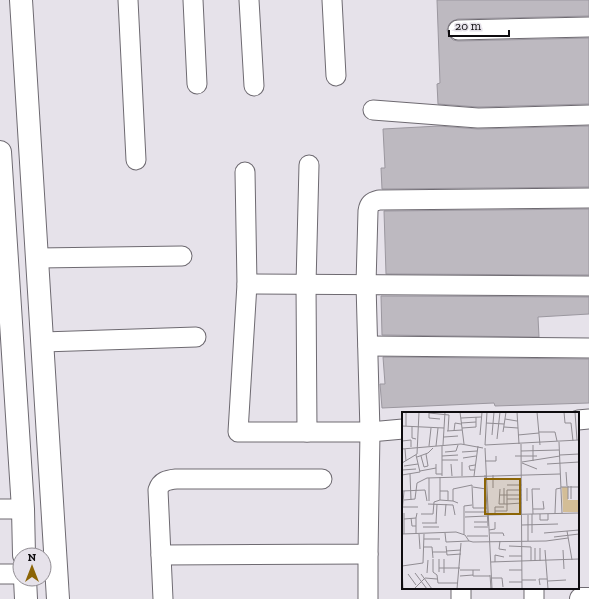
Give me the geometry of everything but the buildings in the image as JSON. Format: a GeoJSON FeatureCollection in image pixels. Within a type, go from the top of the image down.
{"type":"FeatureCollection","features":[{"type":"Feature","properties":{"kind":"street"},"geometry":{"type":"LineString","coordinates":[[21,0],[58,599]]}},
{"type":"Feature","properties":{"kind":"street"},"geometry":{"type":"LineString","coordinates":[[128,0],[136,160]]}},
{"type":"Feature","properties":{"kind":"street"},"geometry":{"type":"LineString","coordinates":[[193,0],[197,84]]}},
{"type":"Feature","properties":{"kind":"street"},"geometry":{"type":"LineString","coordinates":[[249,0],[254,86]]}},
{"type":"Feature","properties":{"kind":"street"},"geometry":{"type":"LineString","coordinates":[[332,0],[336,76]]}},
{"type":"Feature","properties":{"kind":"street"},"geometry":{"type":"LineString","coordinates":[[458,30],[589,27]]}},
{"type":"Feature","properties":{"kind":"street"},"geometry":{"type":"LineString","coordinates":[[373,110],[478,118],[589,115]]}},
{"type":"Feature","properties":{"kind":"street"},"geometry":{"type":"LineString","coordinates":[[0,152],[23,509],[24,547]]}},
{"type":"Feature","properties":{"kind":"street"},"geometry":{"type":"LineString","coordinates":[[307,432],[306,284],[309,165]]}},
{"type":"Feature","properties":{"kind":"street"},"geometry":{"type":"LineString","coordinates":[[245,172],[247,284],[238,432],[370,432],[402,429]]}},
{"type":"Feature","properties":{"kind":"street"},"geometry":{"type":"LineString","coordinates":[[368,599],[370,432],[366,284],[369,205],[372,201],[378,200],[589,198]]}},
{"type":"Feature","properties":{"kind":"street"},"geometry":{"type":"LineString","coordinates":[[38,258],[182,256]]}},
{"type":"Feature","properties":{"kind":"street"},"geometry":{"type":"LineString","coordinates":[[247,284],[589,286]]}},
{"type":"Feature","properties":{"kind":"street"},"geometry":{"type":"LineString","coordinates":[[43,342],[196,337]]}},
{"type":"Feature","properties":{"kind":"street"},"geometry":{"type":"LineString","coordinates":[[368,346],[589,348]]}},
{"type":"Feature","properties":{"kind":"street"},"geometry":{"type":"LineString","coordinates":[[579,420],[589,419]]}},
{"type":"Feature","properties":{"kind":"street"},"geometry":{"type":"LineString","coordinates":[[163,599],[158,490],[160,484],[167,480],[176,479],[322,479]]}},
{"type":"Feature","properties":{"kind":"street"},"geometry":{"type":"LineString","coordinates":[[0,509],[23,509]]}},
{"type":"Feature","properties":{"kind":"street"},"geometry":{"type":"LineString","coordinates":[[161,555],[368,554]]}},
{"type":"Feature","properties":{"kind":"street"},"geometry":{"type":"LineString","coordinates":[[0,574],[12,574]]}},
{"type":"Feature","properties":{"kind":"street"},"geometry":{"type":"LineString","coordinates":[[25,587],[26,599]]}},
{"type":"Feature","properties":{"kind":"street"},"geometry":{"type":"LineString","coordinates":[[581,599],[589,599]]}}]}
